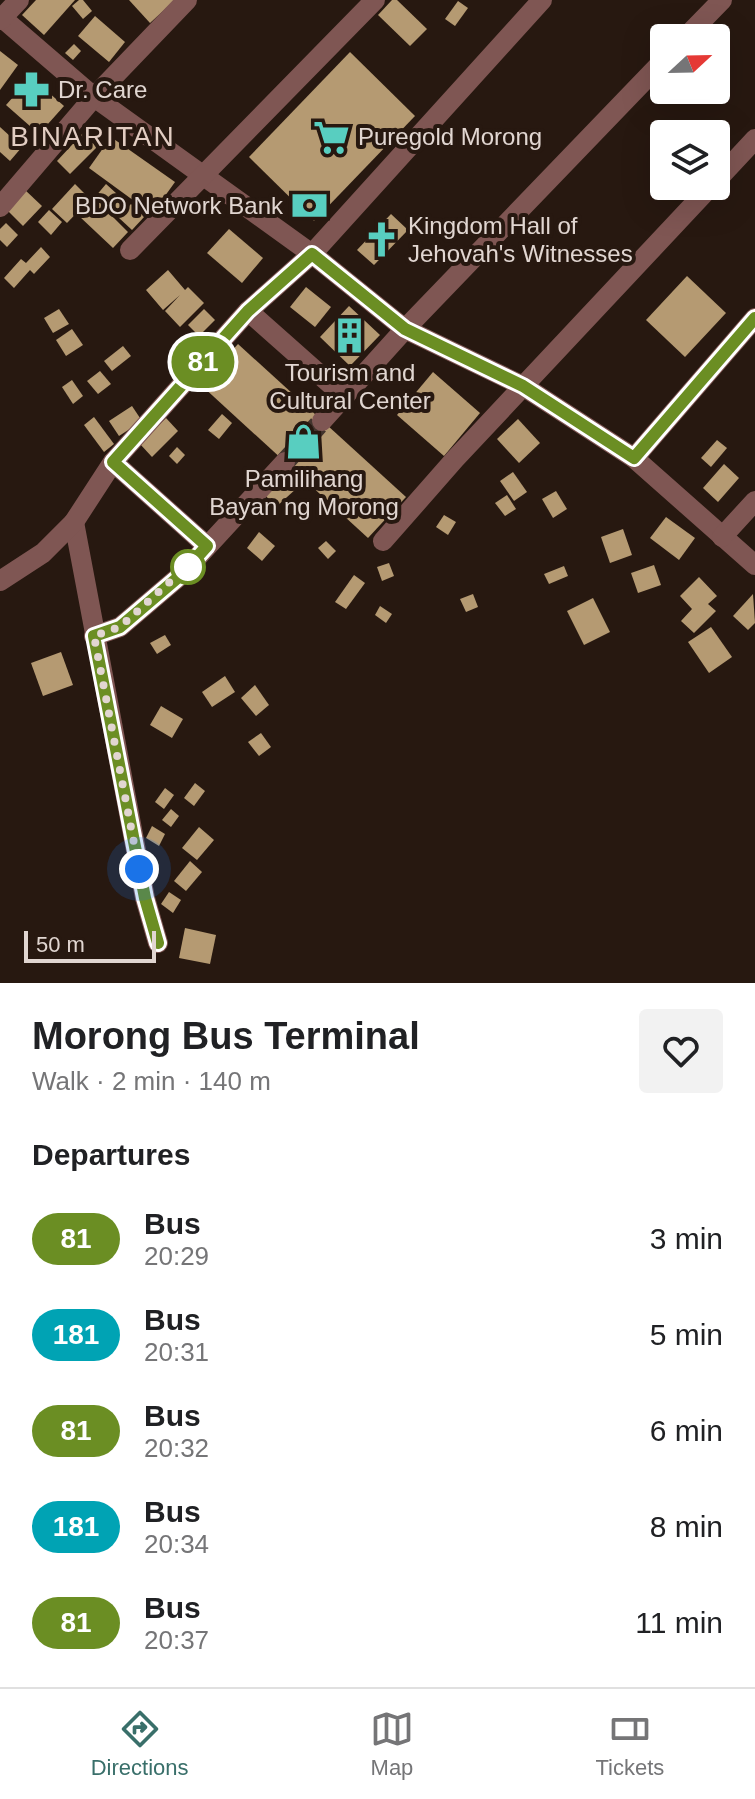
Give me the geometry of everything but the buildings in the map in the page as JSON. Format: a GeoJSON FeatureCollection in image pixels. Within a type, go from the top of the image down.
{"type":"FeatureCollection","features":[{"type":"Feature","properties":{"kind":"street"},"geometry":{"type":"LineString","coordinates":[[19,0],[1,18],[94,97],[312,254],[405,329],[523,386],[634,458],[755,565]]}},
{"type":"Feature","properties":{"kind":"street"},"geometry":{"type":"LineString","coordinates":[[0,207],[94,97],[187,0]]}},
{"type":"Feature","properties":{"kind":"street"},"geometry":{"type":"LineString","coordinates":[[130,250],[375,0]]}},
{"type":"Feature","properties":{"kind":"street"},"geometry":{"type":"LineString","coordinates":[[0,581],[43,553],[74,522],[113,462],[248,311],[312,254],[542,0]]}},
{"type":"Feature","properties":{"kind":"street"},"geometry":{"type":"LineString","coordinates":[[699,24],[722,0]]}},
{"type":"Feature","properties":{"kind":"street"},"geometry":{"type":"LineString","coordinates":[[322,421],[405,329],[650,75]]}},
{"type":"Feature","properties":{"kind":"street"},"geometry":{"type":"LineString","coordinates":[[730,166],[755,139]]}},
{"type":"Feature","properties":{"kind":"street"},"geometry":{"type":"LineString","coordinates":[[383,541],[698,200]]}},
{"type":"Feature","properties":{"kind":"street"},"geometry":{"type":"LineString","coordinates":[[248,311],[345,397]]}},
{"type":"Feature","properties":{"kind":"street"},"geometry":{"type":"LineString","coordinates":[[634,458],[755,318]]}},
{"type":"Feature","properties":{"kind":"street"},"geometry":{"type":"LineString","coordinates":[[113,462],[207,546]]}},
{"type":"Feature","properties":{"kind":"street"},"geometry":{"type":"LineString","coordinates":[[94,636],[120,627],[181,575],[285,462]]}},
{"type":"Feature","properties":{"kind":"street"},"geometry":{"type":"LineString","coordinates":[[722,537],[755,501]]}},
{"type":"Feature","properties":{"kind":"street"},"geometry":{"type":"LineString","coordinates":[[74,522],[145,898],[158,943]]}},
{"type":"Feature","properties":{"kind":"tunnel"},"geometry":{"type":"LineString","coordinates":[[285,462],[322,421]]}},
{"type":"Feature","properties":{"kind":"bus line","name":"81"},"geometry":{"type":"LineString","coordinates":[[158,943],[145,898],[94,636],[120,627],[181,575],[207,546],[113,462],[248,311],[312,254],[405,329],[523,386],[634,458],[755,318]]}},
{"type":"Feature","properties":{"kind":"place","name":"Dr. Care"},"geometry":{"type":"Point","coordinates":[32,90]}},
{"type":"Feature","properties":{"kind":"place","name":"Puregold Morong"},"geometry":{"type":"Point","coordinates":[332,137]}},
{"type":"Feature","properties":{"kind":"place","name":"BDO Network Bank"},"geometry":{"type":"Point","coordinates":[309,206]}},
{"type":"Feature","properties":{"kind":"place","name":"Kingdom Hall of Jehovah's Witnesses"},"geometry":{"type":"Point","coordinates":[382,240]}},
{"type":"Feature","properties":{"kind":"place","name":"Tourism and Cultural Center"},"geometry":{"type":"Point","coordinates":[350,336]}},
{"type":"Feature","properties":{"kind":"place","name":"Pamilihang Bayan ng Morong"},"geometry":{"type":"Point","coordinates":[304,442]}},
{"type":"Feature","properties":{"kind":"district","name":"BINARITAN"},"geometry":{"type":"Point","coordinates":[93,136]}},
{"type":"Feature","properties":{"kind":"route"},"geometry":{"type":"LineString","coordinates":[[139,869],[94,636],[120,627],[194,560],[188,567]]}}]}
